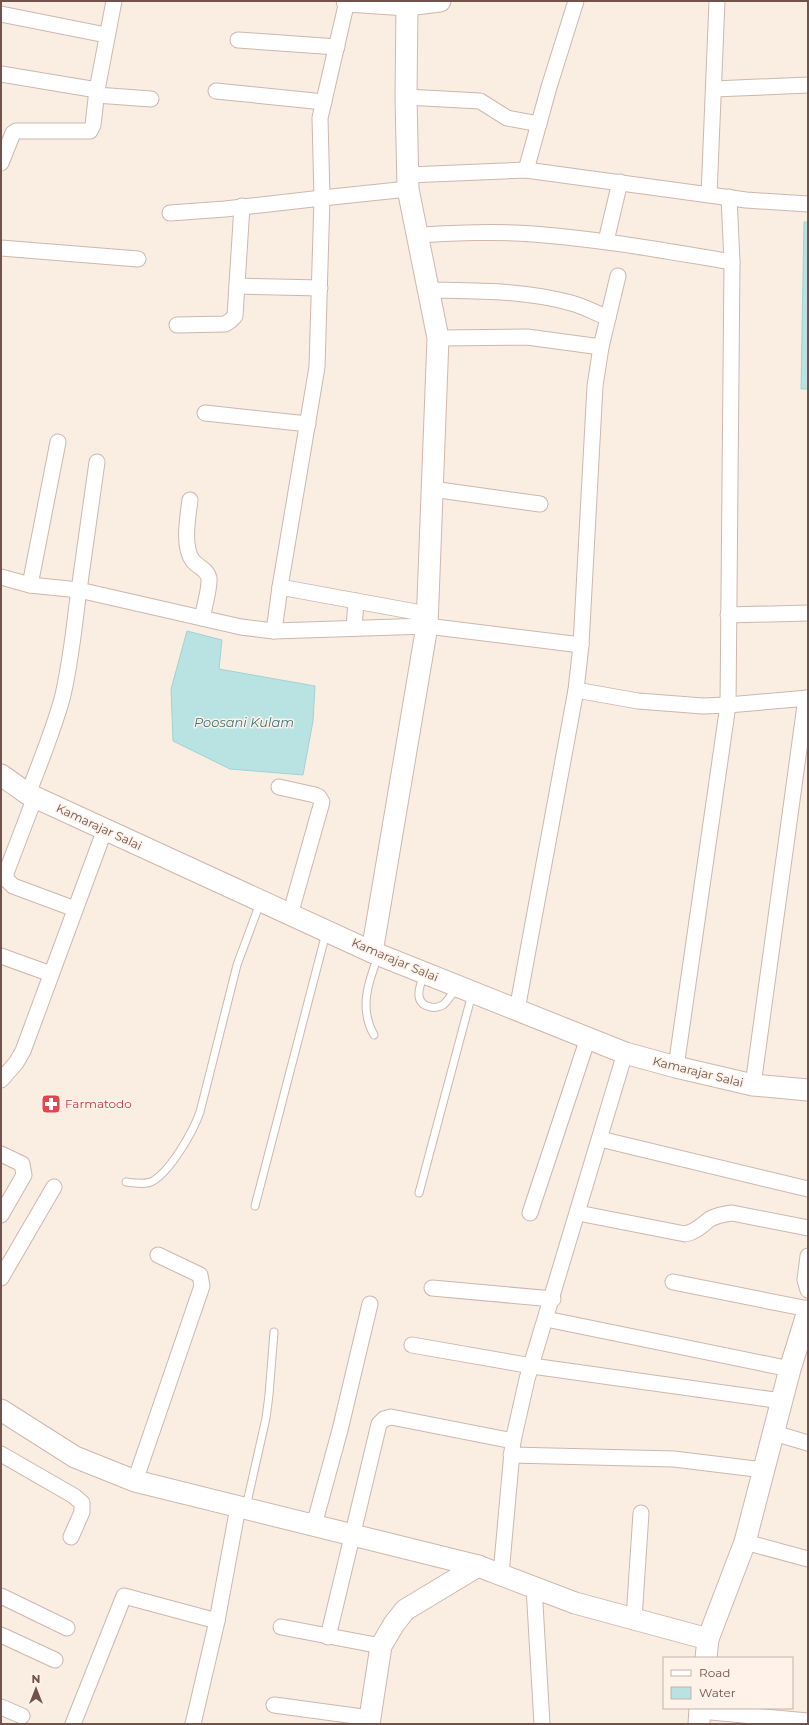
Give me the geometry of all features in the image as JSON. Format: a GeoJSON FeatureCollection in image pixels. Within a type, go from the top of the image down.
{"type":"FeatureCollection","features":[{"type":"Feature","properties":{"kind":"street"},"geometry":{"type":"LineString","coordinates":[[1,163],[13,134],[16,131],[90,131],[93,125],[96,92],[106,35],[114,1]]}},
{"type":"Feature","properties":{"kind":"street"},"geometry":{"type":"LineString","coordinates":[[274,631],[317,367],[322,198],[320,118],[347,1],[410,3],[440,1]]}},
{"type":"Feature","properties":{"kind":"street"},"geometry":{"type":"LineString","coordinates":[[526,170],[576,1]]}},
{"type":"Feature","properties":{"kind":"street"},"geometry":{"type":"LineString","coordinates":[[708,195],[714,89],[716,1]]}},
{"type":"Feature","properties":{"kind":"street"},"geometry":{"type":"LineString","coordinates":[[375,953],[427,620],[438,338],[408,182],[406,97],[410,3]]}},
{"type":"Feature","properties":{"kind":"street"},"geometry":{"type":"LineString","coordinates":[[1,14],[106,35]]}},
{"type":"Feature","properties":{"kind":"street"},"geometry":{"type":"LineString","coordinates":[[238,40],[337,47]]}},
{"type":"Feature","properties":{"kind":"street"},"geometry":{"type":"LineString","coordinates":[[1,74],[96,92],[151,99]]}},
{"type":"Feature","properties":{"kind":"street"},"geometry":{"type":"LineString","coordinates":[[714,89],[808,85]]}},
{"type":"Feature","properties":{"kind":"street"},"geometry":{"type":"LineString","coordinates":[[216,91],[324,102]]}},
{"type":"Feature","properties":{"kind":"street"},"geometry":{"type":"LineString","coordinates":[[406,97],[480,101],[507,118],[539,124]]}},
{"type":"Feature","properties":{"kind":"street"},"geometry":{"type":"LineString","coordinates":[[170,213],[322,198],[408,182],[526,170],[708,195],[808,204]]}},
{"type":"Feature","properties":{"kind":"street"},"geometry":{"type":"LineString","coordinates":[[606,242],[620,182]]}},
{"type":"Feature","properties":{"kind":"street"},"geometry":{"type":"LineString","coordinates":[[676,1067],[728,705],[732,262],[729,197]]}},
{"type":"Feature","properties":{"kind":"street"},"geometry":{"type":"LineString","coordinates":[[177,325],[225,324],[235,316],[242,206]]}},
{"type":"Feature","properties":{"kind":"street"},"geometry":{"type":"LineString","coordinates":[[418,235],[474,232],[532,234],[606,242],[732,262]]}},
{"type":"Feature","properties":{"kind":"street"},"geometry":{"type":"LineString","coordinates":[[1,248],[138,259]]}},
{"type":"Feature","properties":{"kind":"street"},"geometry":{"type":"LineString","coordinates":[[517,1010],[576,690],[581,645],[595,386],[601,347],[618,276]]}},
{"type":"Feature","properties":{"kind":"street"},"geometry":{"type":"LineString","coordinates":[[237,286],[320,288]]}},
{"type":"Feature","properties":{"kind":"street"},"geometry":{"type":"LineString","coordinates":[[429,290],[492,291],[547,297],[573,303],[608,318]]}},
{"type":"Feature","properties":{"kind":"street"},"geometry":{"type":"LineString","coordinates":[[438,338],[527,337],[601,347]]}},
{"type":"Feature","properties":{"kind":"street"},"geometry":{"type":"LineString","coordinates":[[205,413],[308,424]]}},
{"type":"Feature","properties":{"kind":"street"},"geometry":{"type":"LineString","coordinates":[[30,585],[58,442]]}},
{"type":"Feature","properties":{"kind":"street"},"geometry":{"type":"LineString","coordinates":[[75,909],[13,886],[6,879],[6,873],[32,796],[62,698],[72,648],[97,462]]}},
{"type":"Feature","properties":{"kind":"street"},"geometry":{"type":"LineString","coordinates":[[432,489],[540,504]]}},
{"type":"Feature","properties":{"kind":"street"},"geometry":{"type":"LineString","coordinates":[[190,500],[187,526],[188,550],[192,560],[207,571],[209,580],[202,618]]}},
{"type":"Feature","properties":{"kind":"street"},"geometry":{"type":"LineString","coordinates":[[1,577],[30,585],[79,590],[202,618],[274,631],[354,628],[427,620]]}},
{"type":"Feature","properties":{"kind":"street"},"geometry":{"type":"LineString","coordinates":[[280,587],[356,601],[427,620],[581,645]]}},
{"type":"Feature","properties":{"kind":"street"},"geometry":{"type":"LineString","coordinates":[[354,628],[356,601]]}},
{"type":"Feature","properties":{"kind":"street"},"geometry":{"type":"LineString","coordinates":[[728,614],[808,612]]}},
{"type":"Feature","properties":{"kind":"street"},"geometry":{"type":"LineString","coordinates":[[576,690],[638,702],[703,706],[807,698],[753,1085]]}},
{"type":"Feature","properties":{"kind":"street","name":"Kamarajar Salai"},"geometry":{"type":"LineString","coordinates":[[1,775],[32,796],[375,953],[625,1053],[676,1067],[753,1085],[808,1090]]}},
{"type":"Feature","properties":{"kind":"street"},"geometry":{"type":"LineString","coordinates":[[279,787],[315,795],[319,797],[322,802],[290,915]]}},
{"type":"Feature","properties":{"kind":"street"},"geometry":{"type":"LineString","coordinates":[[1,1080],[20,1058],[105,829]]}},
{"type":"Feature","properties":{"kind":"street"},"geometry":{"type":"LineString","coordinates":[[1,956],[51,974]]}},
{"type":"Feature","properties":{"kind":"street"},"geometry":{"type":"LineString","coordinates":[[530,1214],[588,1038]]}},
{"type":"Feature","properties":{"kind":"street"},"geometry":{"type":"LineString","coordinates":[[501,1574],[512,1448],[527,1379],[553,1299],[625,1053]]}},
{"type":"Feature","properties":{"kind":"street"},"geometry":{"type":"LineString","coordinates":[[600,1140],[808,1189]]}},
{"type":"Feature","properties":{"kind":"street"},"geometry":{"type":"LineString","coordinates":[[1,1154],[22,1164],[24,1175],[1,1215]]}},
{"type":"Feature","properties":{"kind":"street"},"geometry":{"type":"LineString","coordinates":[[1,1278],[54,1187]]}},
{"type":"Feature","properties":{"kind":"street"},"geometry":{"type":"LineString","coordinates":[[578,1213],[685,1234],[692,1233],[712,1218],[722,1214],[732,1213],[808,1228]]}},
{"type":"Feature","properties":{"kind":"street"},"geometry":{"type":"LineString","coordinates":[[135,1481],[202,1286],[200,1276],[196,1273],[158,1255]]}},
{"type":"Feature","properties":{"kind":"street"},"geometry":{"type":"LineString","coordinates":[[808,1256],[804,1280],[808,1290]]}},
{"type":"Feature","properties":{"kind":"street"},"geometry":{"type":"LineString","coordinates":[[1,1410],[75,1458],[135,1481],[478,1566],[534,1586],[575,1603],[634,1619],[707,1648],[745,1542],[790,1369],[808,1310],[673,1282]]}},
{"type":"Feature","properties":{"kind":"street"},"geometry":{"type":"LineString","coordinates":[[432,1288],[553,1299]]}},
{"type":"Feature","properties":{"kind":"street"},"geometry":{"type":"LineString","coordinates":[[314,1525],[344,1415],[370,1304]]}},
{"type":"Feature","properties":{"kind":"street"},"geometry":{"type":"LineString","coordinates":[[546,1319],[790,1369]]}},
{"type":"Feature","properties":{"kind":"street"},"geometry":{"type":"LineString","coordinates":[[412,1345],[532,1366],[782,1401]]}},
{"type":"Feature","properties":{"kind":"street"},"geometry":{"type":"LineString","coordinates":[[328,1637],[379,1424],[384,1419],[391,1417],[512,1448],[674,1459],[764,1470]]}},
{"type":"Feature","properties":{"kind":"street"},"geometry":{"type":"LineString","coordinates":[[774,1433],[808,1443]]}},
{"type":"Feature","properties":{"kind":"street"},"geometry":{"type":"LineString","coordinates":[[1,1454],[74,1496],[82,1503],[82,1512],[71,1537]]}},
{"type":"Feature","properties":{"kind":"street"},"geometry":{"type":"LineString","coordinates":[[193,1724],[242,1508]]}},
{"type":"Feature","properties":{"kind":"street"},"geometry":{"type":"LineString","coordinates":[[634,1619],[641,1513]]}},
{"type":"Feature","properties":{"kind":"street"},"geometry":{"type":"LineString","coordinates":[[745,1542],[808,1559]]}},
{"type":"Feature","properties":{"kind":"street"},"geometry":{"type":"LineString","coordinates":[[274,1705],[369,1721],[381,1646],[405,1610],[478,1566]]}},
{"type":"Feature","properties":{"kind":"street"},"geometry":{"type":"LineString","coordinates":[[534,1586],[542,1724]]}},
{"type":"Feature","properties":{"kind":"street"},"geometry":{"type":"LineString","coordinates":[[1,1596],[67,1628]]}},
{"type":"Feature","properties":{"kind":"street"},"geometry":{"type":"LineString","coordinates":[[73,1724],[124,1596],[217,1621]]}},
{"type":"Feature","properties":{"kind":"street"},"geometry":{"type":"LineString","coordinates":[[282,1628],[381,1646]]}},
{"type":"Feature","properties":{"kind":"street"},"geometry":{"type":"LineString","coordinates":[[1,1635],[55,1660]]}},
{"type":"Feature","properties":{"kind":"street"},"geometry":{"type":"LineString","coordinates":[[1,1707],[22,1716]]}},
{"type":"Feature","properties":{"kind":"street"},"geometry":{"type":"LineString","coordinates":[[700,1714],[808,1721]]}},
{"type":"Feature","properties":{"kind":"lane"},"geometry":{"type":"LineString","coordinates":[[126,1182],[139,1183],[153,1181],[169,1165],[190,1135],[200,1112],[237,965],[261,901]]}},
{"type":"Feature","properties":{"kind":"lane"},"geometry":{"type":"LineString","coordinates":[[255,1206],[326,931]]}},
{"type":"Feature","properties":{"kind":"lane"},"geometry":{"type":"LineString","coordinates":[[374,1035],[368,1026],[366,993],[375,953]]}},
{"type":"Feature","properties":{"kind":"lane"},"geometry":{"type":"LineString","coordinates":[[424,973],[418,994],[420,1002],[426,1006],[434,1008],[442,1006],[465,989]]}},
{"type":"Feature","properties":{"kind":"lane"},"geometry":{"type":"LineString","coordinates":[[419,1193],[465,989]]}},
{"type":"Feature","properties":{"kind":"lane"},"geometry":{"type":"LineString","coordinates":[[242,1508],[266,1418],[270,1395],[274,1332]]}},
{"type":"Feature","properties":{"kind":"water"},"geometry":{"type":"Polygon","coordinates":[[[804,222],[808,222],[808,389],[801,389],[804,222]]]}},
{"type":"Feature","properties":{"kind":"water","name":"Poosani Kulam"},"geometry":{"type":"Polygon","coordinates":[[[187,631],[222,640],[219,669],[315,686],[313,721],[303,775],[230,769],[173,741],[171,689],[187,631]]]}},
{"type":"Feature","properties":{"kind":"place","name":"Farmatodo"},"geometry":{"type":"Point","coordinates":[51,1104]}}]}
